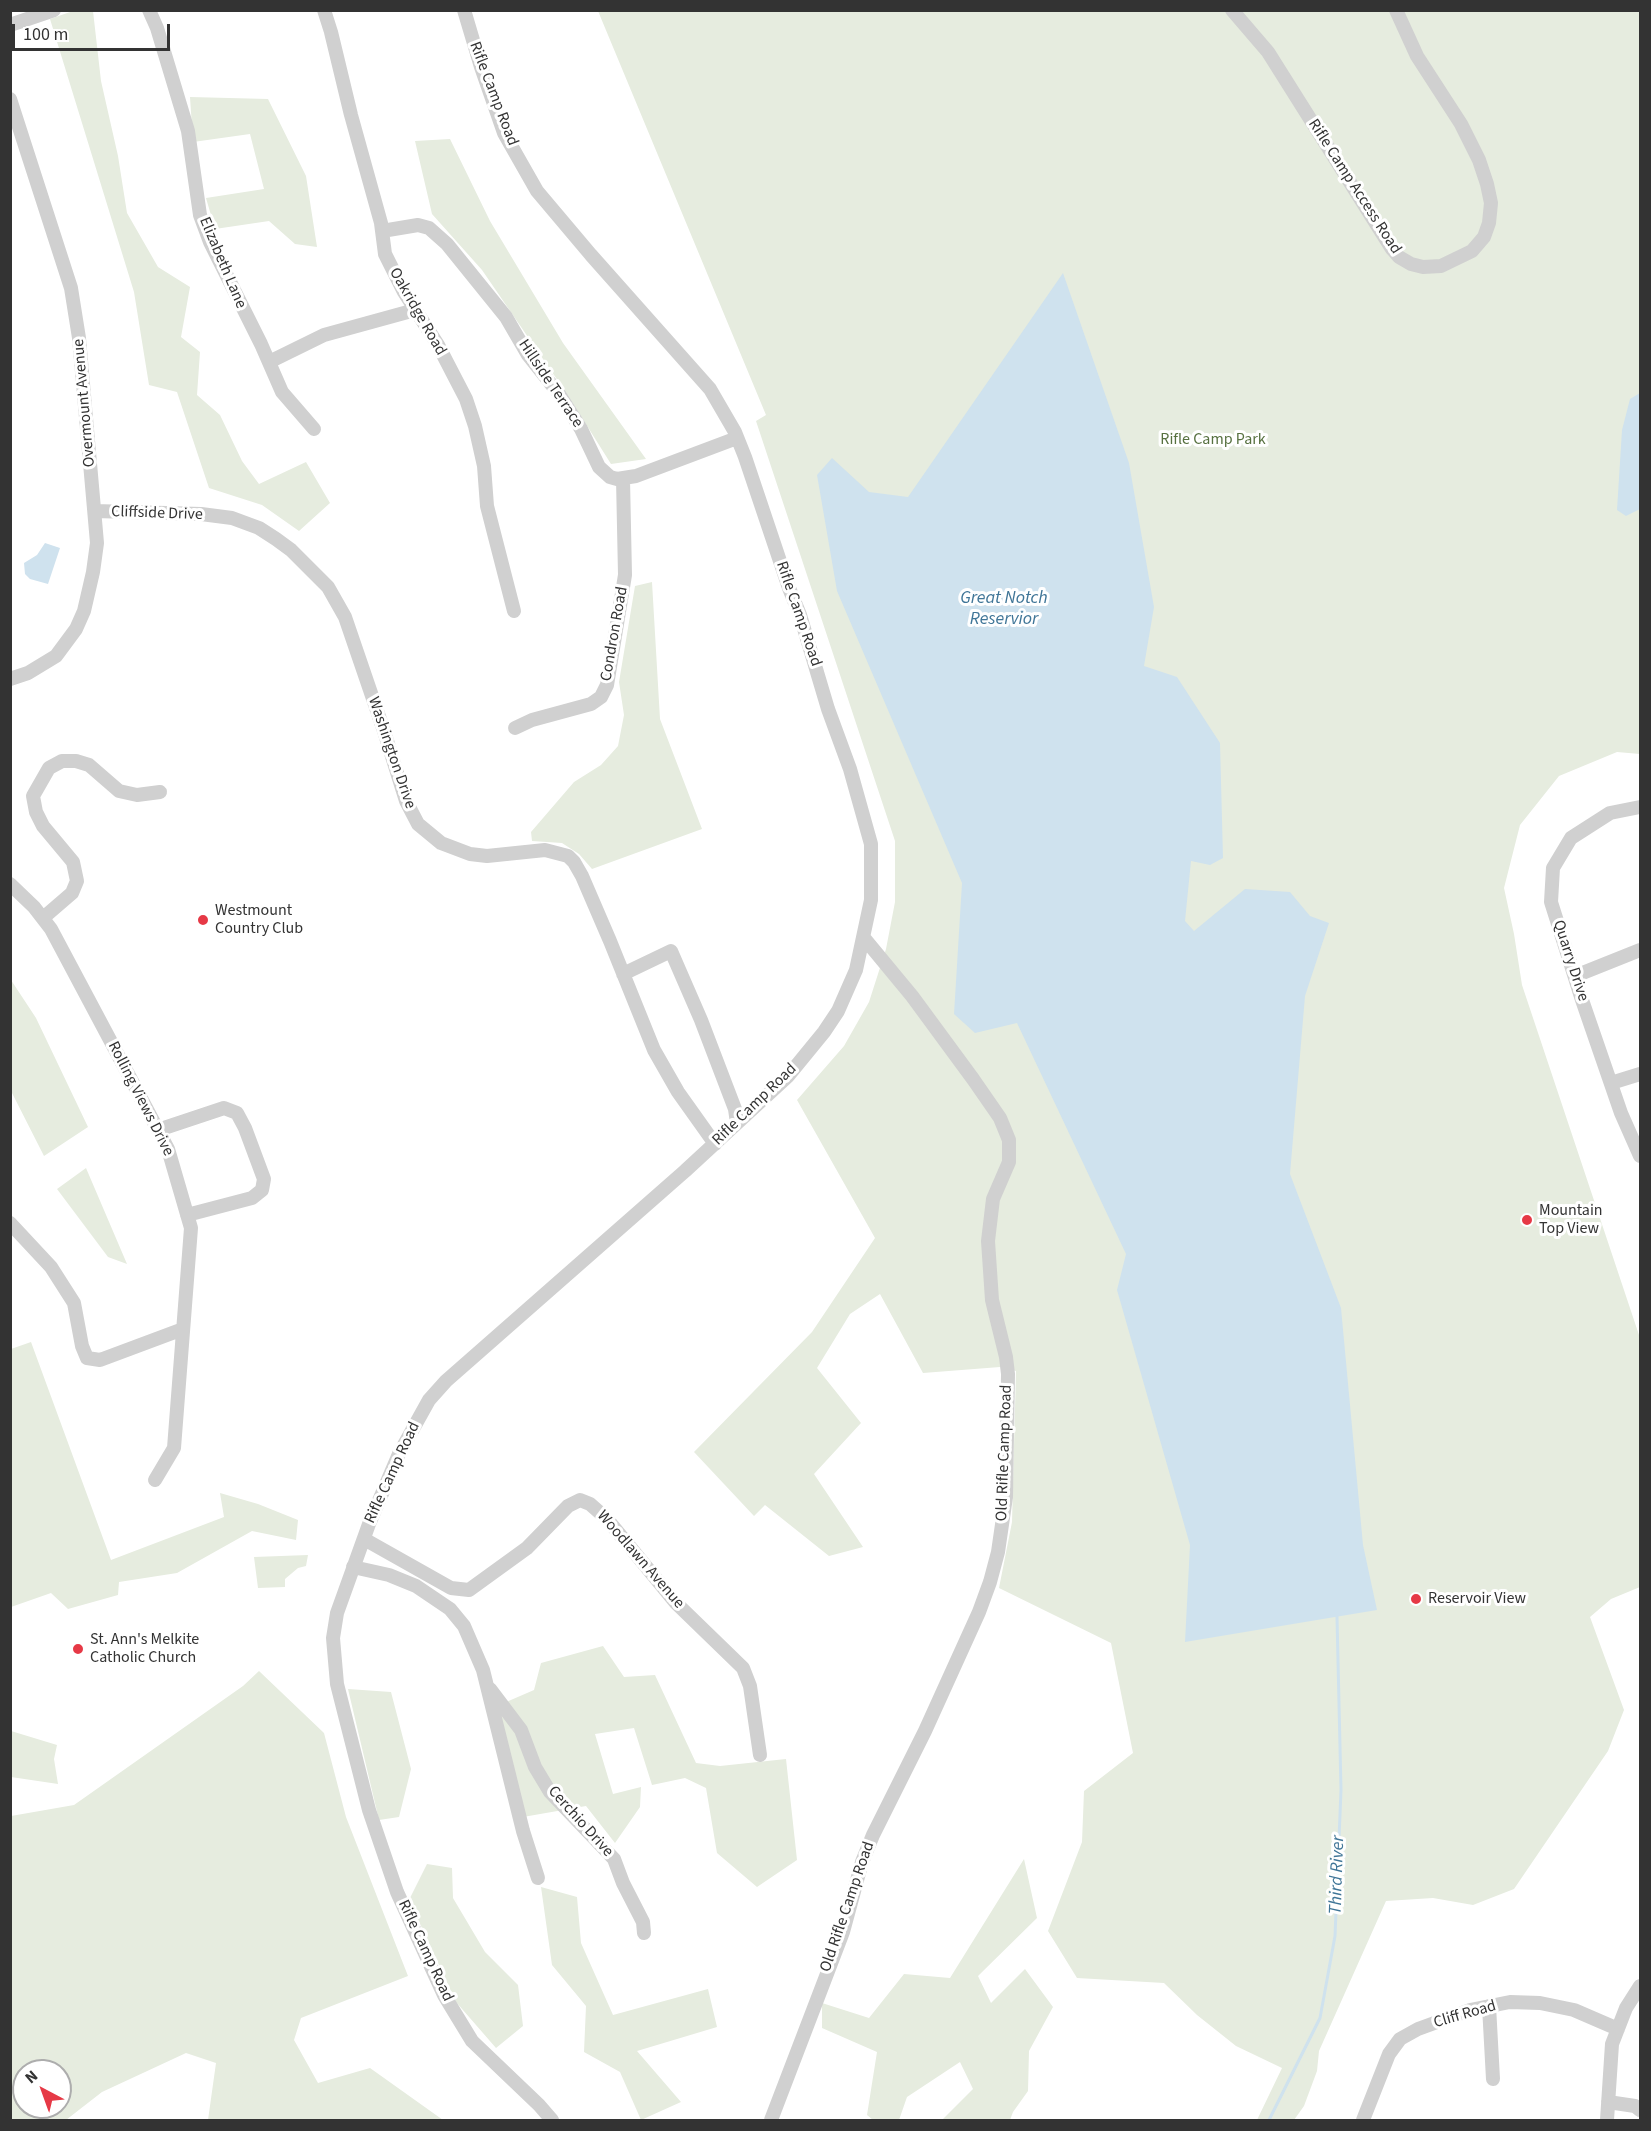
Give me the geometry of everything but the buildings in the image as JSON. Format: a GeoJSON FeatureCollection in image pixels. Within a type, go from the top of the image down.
{"type":"FeatureCollection","features":[{"type":"Feature","properties":{"kind":"street"},"geometry":{"type":"LineString","coordinates":[[10,26],[54,10]]}},
{"type":"Feature","properties":{"kind":"street","name":"Elizabeth Lane"},"geometry":{"type":"LineString","coordinates":[[149,10],[188,131],[200,215],[210,242],[282,392],[314,429]]}},
{"type":"Feature","properties":{"kind":"street","name":"Oakridge Road"},"geometry":{"type":"LineString","coordinates":[[324,10],[382,231],[385,255],[415,310],[438,345],[466,399],[475,426],[484,466],[487,507],[514,611]]}},
{"type":"Feature","properties":{"kind":"street","name":"Rifle Camp Road"},"geometry":{"type":"LineString","coordinates":[[464,10],[504,133],[537,191],[710,389],[737,438],[800,615],[828,709],[850,769],[871,844],[872,882],[864,938],[856,970],[847,992],[824,1032],[788,1076],[715,1144],[446,1381],[429,1400],[403,1444],[353,1567],[338,1613],[333,1638],[337,1684],[367,1800],[397,1892],[444,1995],[472,2041],[539,2105],[552,2121]]}},
{"type":"Feature","properties":{"kind":"street","name":"Rifle Camp Access Road"},"geometry":{"type":"LineString","coordinates":[[1232,10],[1268,52],[1392,249],[1399,257],[1411,264],[1423,267],[1441,266],[1472,251],[1484,237],[1489,223],[1491,203],[1486,181],[1470,142],[1418,56],[1396,10]]}},
{"type":"Feature","properties":{"kind":"street","name":"Overmount Avenue"},"geometry":{"type":"LineString","coordinates":[[10,679],[28,673],[56,656],[75,629],[84,611],[97,543],[79,338],[71,288],[12,106]]}},
{"type":"Feature","properties":{"kind":"street","name":"Hillside Terrace"},"geometry":{"type":"LineString","coordinates":[[382,231],[418,225],[429,228],[447,244],[506,317],[528,355],[559,394],[581,429],[603,472],[617,480],[623,479]]}},
{"type":"Feature","properties":{"kind":"street"},"geometry":{"type":"LineString","coordinates":[[269,362],[324,335],[415,310]]}},
{"type":"Feature","properties":{"kind":"street"},"geometry":{"type":"LineString","coordinates":[[623,479],[737,438]]}},
{"type":"Feature","properties":{"kind":"street","name":"Condron Road"},"geometry":{"type":"LineString","coordinates":[[515,728],[532,720],[591,704],[601,697],[607,685],[625,575],[623,479]]}},
{"type":"Feature","properties":{"kind":"street","name":"Cliffside Drive"},"geometry":{"type":"LineString","coordinates":[[95,511],[220,517]]}},
{"type":"Feature","properties":{"kind":"street","name":"Washington Drive"},"geometry":{"type":"LineString","coordinates":[[220,517],[245,522],[276,539],[291,550],[328,587],[345,617],[406,801],[418,824],[441,843],[457,851],[470,854],[487,856],[545,850],[568,856],[582,876],[654,1050],[664,1069],[715,1144]]}},
{"type":"Feature","properties":{"kind":"street"},"geometry":{"type":"LineString","coordinates":[[43,918],[72,893],[77,881],[73,862],[43,826],[36,812],[33,796],[49,768],[62,761],[76,761],[88,765],[119,791],[137,795],[160,792]]}},
{"type":"Feature","properties":{"kind":"street","name":"Quarry Drive"},"geometry":{"type":"LineString","coordinates":[[1641,807],[1610,813],[1571,838],[1553,868],[1551,902],[1621,1113],[1641,1156]]}},
{"type":"Feature","properties":{"kind":"street","name":"Rolling Views Drive"},"geometry":{"type":"LineString","coordinates":[[10,884],[51,929],[168,1149],[191,1228],[174,1448],[155,1480]]}},
{"type":"Feature","properties":{"kind":"street","name":"Old Rifle Camp Road"},"geometry":{"type":"LineString","coordinates":[[771,2121],[843,1932],[862,1862],[873,1835],[925,1731],[980,1610],[998,1552],[1006,1497],[1008,1374],[992,1300],[988,1241],[993,1199],[1009,1162],[1009,1140],[1000,1118],[973,1079],[912,996],[864,938]]}},
{"type":"Feature","properties":{"kind":"street"},"geometry":{"type":"LineString","coordinates":[[1575,976],[1641,950]]}},
{"type":"Feature","properties":{"kind":"street"},"geometry":{"type":"LineString","coordinates":[[623,974],[671,951],[701,1020],[735,1109],[737,1123]]}},
{"type":"Feature","properties":{"kind":"street"},"geometry":{"type":"LineString","coordinates":[[1611,1083],[1641,1074]]}},
{"type":"Feature","properties":{"kind":"street"},"geometry":{"type":"LineString","coordinates":[[158,1130],[224,1108],[237,1113],[264,1179],[262,1190],[252,1198],[187,1215]]}},
{"type":"Feature","properties":{"kind":"street"},"geometry":{"type":"LineString","coordinates":[[10,1223],[51,1267],[74,1303],[82,1346],[87,1358],[100,1360],[183,1329]]}},
{"type":"Feature","properties":{"kind":"street","name":"Woodlawn Avenue"},"geometry":{"type":"LineString","coordinates":[[364,1539],[452,1588],[469,1590],[527,1548],[568,1506],[580,1500],[590,1504],[607,1518],[677,1604],[743,1668],[750,1686],[760,1755]]}},
{"type":"Feature","properties":{"kind":"street","name":"Cerchio Drive"},"geometry":{"type":"LineString","coordinates":[[353,1567],[390,1575],[416,1586],[450,1609],[464,1626],[483,1670],[523,1831],[538,1878]]}},
{"type":"Feature","properties":{"kind":"street"},"geometry":{"type":"LineString","coordinates":[[416,1586],[422,1572]]}},
{"type":"Feature","properties":{"kind":"street","name":"Cerchio Drive"},"geometry":{"type":"LineString","coordinates":[[486,1685],[521,1730],[535,1767],[550,1792],[614,1859],[623,1883],[643,1922],[644,1933]]}},
{"type":"Feature","properties":{"kind":"street"},"geometry":{"type":"LineString","coordinates":[[1607,2121],[1612,2044],[1626,2008],[1640,1989]]}},
{"type":"Feature","properties":{"kind":"street","name":"Cliff Road"},"geometry":{"type":"LineString","coordinates":[[1363,2121],[1385,2062],[1400,2039],[1418,2029],[1470,2010],[1510,2002],[1540,2003],[1574,2010],[1618,2029]]}},
{"type":"Feature","properties":{"kind":"street"},"geometry":{"type":"LineString","coordinates":[[1490,2006],[1493,2079]]}},
{"type":"Feature","properties":{"kind":"street"},"geometry":{"type":"LineString","coordinates":[[1608,2102],[1635,2106],[1641,2110]]}},
{"type":"Feature","properties":{"kind":"green space"},"geometry":{"type":"Polygon","coordinates":[[[73,11],[93,11],[101,81],[118,156],[127,213],[158,267],[190,287],[181,337],[200,352],[197,395],[220,415],[242,461],[259,484],[306,462],[330,503],[299,531],[262,505],[209,488],[177,392],[149,385],[134,292],[50,19],[73,11]]]}},
{"type":"Feature","properties":{"kind":"green space","name":"Rifle Camp Park"},"geometry":{"type":"Polygon","coordinates":[[[598,11],[1640,11],[1640,754],[1617,752],[1559,776],[1520,825],[1504,888],[1522,985],[1640,1338],[1640,1587],[1611,1599],[1590,1617],[1624,1710],[1608,1751],[1514,1889],[1473,1905],[1433,1898],[1386,1901],[1319,2051],[1317,2071],[1304,2106],[1294,2120],[1257,2120],[1282,2068],[1236,2046],[1197,2015],[1164,1983],[1077,1978],[1048,1931],[1082,1842],[1084,1791],[1133,1753],[1111,1643],[999,1588],[1012,1522],[1016,1371],[1000,1367],[923,1373],[880,1294],[850,1314],[817,1368],[861,1423],[814,1474],[863,1547],[829,1556],[765,1505],[754,1516],[694,1452],[812,1332],[875,1238],[797,1100],[844,1046],[869,1002],[886,949],[895,902],[895,841],[756,421],[766,415],[598,11]]]}},
{"type":"Feature","properties":{"kind":"green space"},"geometry":{"type":"Polygon","coordinates":[[[190,97],[268,99],[306,176],[317,247],[295,244],[269,221],[215,229],[206,198],[264,189],[250,134],[193,142],[190,97]]]}},
{"type":"Feature","properties":{"kind":"green space"},"geometry":{"type":"Polygon","coordinates":[[[450,139],[490,221],[563,343],[646,459],[611,464],[567,394],[482,270],[432,214],[415,141],[450,139]]]}},
{"type":"Feature","properties":{"kind":"green space"},"geometry":{"type":"Polygon","coordinates":[[[652,582],[660,719],[702,829],[592,869],[579,854],[562,843],[532,841],[531,832],[574,782],[601,765],[618,746],[624,715],[619,682],[635,586],[652,582]]]}},
{"type":"Feature","properties":{"kind":"green space"},"geometry":{"type":"Polygon","coordinates":[[[11,980],[36,1018],[88,1127],[44,1156],[11,1091],[11,980]]]}},
{"type":"Feature","properties":{"kind":"green space"},"geometry":{"type":"Polygon","coordinates":[[[86,1168],[127,1264],[108,1257],[57,1189],[86,1168]]]}},
{"type":"Feature","properties":{"kind":"green space"},"geometry":{"type":"Polygon","coordinates":[[[31,1342],[111,1560],[224,1517],[220,1493],[258,1504],[298,1520],[296,1540],[252,1531],[177,1573],[119,1582],[118,1595],[68,1609],[51,1593],[11,1607],[11,1349],[31,1342]]]}},
{"type":"Feature","properties":{"kind":"green space"},"geometry":{"type":"Polygon","coordinates":[[[308,1555],[306,1566],[298,1568],[285,1579],[285,1587],[258,1588],[254,1557],[308,1555]]]}},
{"type":"Feature","properties":{"kind":"green space"},"geometry":{"type":"Polygon","coordinates":[[[603,1646],[624,1677],[655,1675],[696,1763],[720,1766],[786,1759],[797,1860],[757,1887],[717,1853],[706,1788],[685,1778],[652,1785],[634,1728],[595,1734],[613,1794],[641,1787],[640,1807],[615,1843],[586,1806],[523,1817],[497,1706],[534,1690],[541,1663],[603,1646]]]}},
{"type":"Feature","properties":{"kind":"green space"},"geometry":{"type":"Polygon","coordinates":[[[259,1671],[324,1733],[346,1817],[408,1976],[301,2018],[294,2040],[318,2083],[370,2068],[443,2120],[208,2120],[216,2063],[186,2053],[102,2092],[72,2115],[72,2059],[12,2059],[12,2119],[67,2119],[11,2120],[11,1816],[74,1805],[243,1686],[259,1671]]]}},
{"type":"Feature","properties":{"kind":"green space"},"geometry":{"type":"Polygon","coordinates":[[[348,1689],[391,1692],[411,1769],[399,1817],[379,1820],[348,1689]]]}},
{"type":"Feature","properties":{"kind":"green space"},"geometry":{"type":"Polygon","coordinates":[[[11,1731],[57,1745],[54,1759],[58,1784],[11,1777],[11,1731]]]}},
{"type":"Feature","properties":{"kind":"green space"},"geometry":{"type":"Polygon","coordinates":[[[1024,1859],[1037,1918],[978,1976],[991,2003],[1025,1969],[1053,2007],[1029,2051],[1028,2091],[1010,2120],[942,2120],[973,2089],[960,2062],[907,2097],[899,2120],[873,2120],[867,2115],[877,2052],[822,2028],[822,2003],[869,2018],[904,1974],[950,1978],[1024,1859]]]}},
{"type":"Feature","properties":{"kind":"green space"},"geometry":{"type":"Polygon","coordinates":[[[427,1864],[452,1868],[453,1898],[485,1952],[518,1985],[523,2026],[496,2048],[456,2002],[409,1900],[427,1864]]]}},
{"type":"Feature","properties":{"kind":"green space"},"geometry":{"type":"Polygon","coordinates":[[[541,1887],[577,1897],[581,1943],[613,2015],[708,1989],[717,2027],[637,2051],[681,2102],[641,2120],[620,2072],[584,2052],[586,2006],[552,1965],[541,1887]]]}},
{"type":"Feature","properties":{"kind":"water","name":"Great Notch Reservior"},"geometry":{"type":"Polygon","coordinates":[[[1063,273],[1129,463],[1154,607],[1144,666],[1177,677],[1220,743],[1223,858],[1210,865],[1191,861],[1185,921],[1194,931],[1245,889],[1290,892],[1310,916],[1329,923],[1305,996],[1290,1174],[1341,1308],[1363,1545],[1377,1610],[1185,1642],[1190,1545],[1117,1290],[1126,1254],[1017,1023],[975,1033],[954,1014],[962,883],[837,591],[817,475],[832,458],[869,492],[908,497],[1063,273]]]}},
{"type":"Feature","properties":{"kind":"water"},"geometry":{"type":"Polygon","coordinates":[[[1640,393],[1640,509],[1626,516],[1617,510],[1622,430],[1630,399],[1640,393]]]}},
{"type":"Feature","properties":{"kind":"water"},"geometry":{"type":"Polygon","coordinates":[[[45,543],[60,548],[48,584],[30,579],[25,574],[24,563],[37,555],[45,543]]]}},
{"type":"Feature","properties":{"kind":"waterway","name":"Third River"},"geometry":{"type":"LineString","coordinates":[[1269,2120],[1320,2018],[1335,1936],[1341,1790],[1337,1617]]}},
{"type":"Feature","properties":{"kind":"place","name":"Westmount Country Club"},"geometry":{"type":"Point","coordinates":[203,920]}},
{"type":"Feature","properties":{"kind":"place","name":"Mountain Top View"},"geometry":{"type":"Point","coordinates":[1527,1220]}},
{"type":"Feature","properties":{"kind":"place","name":"Reservoir View"},"geometry":{"type":"Point","coordinates":[1416,1599]}},
{"type":"Feature","properties":{"kind":"place","name":"St. Ann's Melkite Catholic Church"},"geometry":{"type":"Point","coordinates":[78,1649]}}]}
